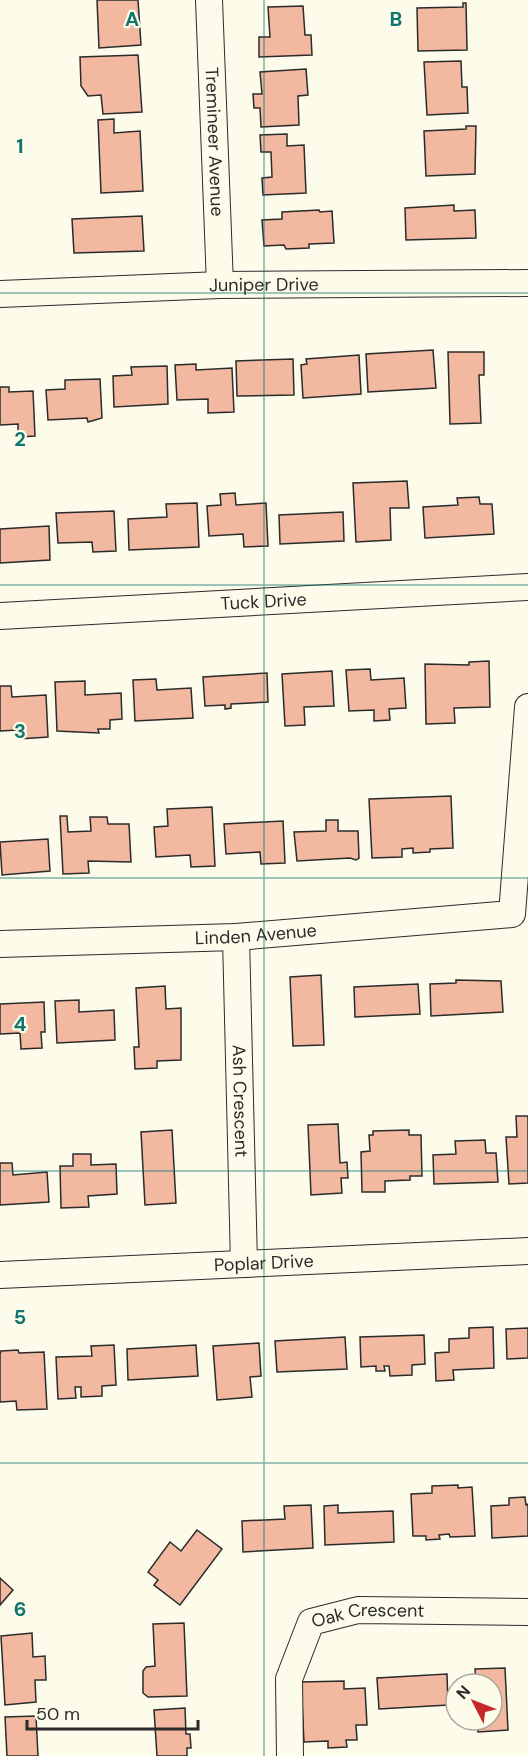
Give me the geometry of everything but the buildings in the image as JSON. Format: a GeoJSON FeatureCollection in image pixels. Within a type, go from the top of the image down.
{"type":"FeatureCollection","features":[{"type":"Feature","properties":{"kind":"street","name":"Tremineer Avenue"},"geometry":{"type":"LineString","coordinates":[[209,0],[220,285]]}},
{"type":"Feature","properties":{"kind":"street","name":"Juniper Drive"},"geometry":{"type":"LineString","coordinates":[[0,294],[220,285],[528,283]]}},
{"type":"Feature","properties":{"kind":"street","name":"Tuck Drive"},"geometry":{"type":"LineString","coordinates":[[0,616],[528,588]]}},
{"type":"Feature","properties":{"kind":"street","name":"Linden Avenue"},"geometry":{"type":"LineString","coordinates":[[0,944],[236,937],[512,914],[528,707]]}},
{"type":"Feature","properties":{"kind":"street","name":"Ash Crescent"},"geometry":{"type":"LineString","coordinates":[[236,937],[244,1264]]}},
{"type":"Feature","properties":{"kind":"street","name":"Poplar Drive"},"geometry":{"type":"LineString","coordinates":[[0,1275],[528,1251]]}},
{"type":"Feature","properties":{"kind":"street","name":"Oak Crescent"},"geometry":{"type":"LineString","coordinates":[[290,1756],[289,1679],[311,1622],[358,1610],[528,1612]]}}]}
